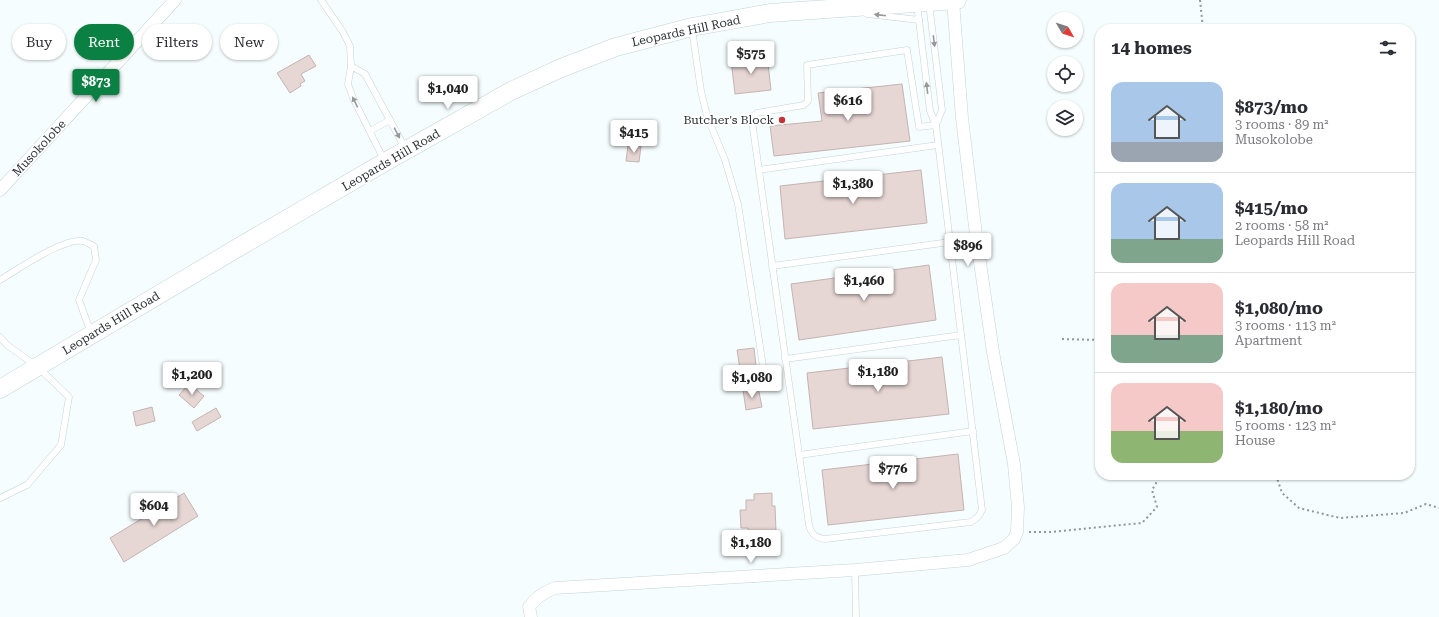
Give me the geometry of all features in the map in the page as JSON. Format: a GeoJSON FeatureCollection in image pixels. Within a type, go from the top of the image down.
{"type":"FeatureCollection","features":[{"type":"Feature","properties":{"kind":"main road","name":"Leopards Hill Road"},"geometry":{"type":"LineString","coordinates":[[0,389],[385,162],[512,91],[561,68],[616,47],[692,28],[770,13],[803,8],[827,9],[955,0]]}},
{"type":"Feature","properties":{"kind":"street"},"geometry":{"type":"LineString","coordinates":[[530,617],[529,607],[535,599],[543,592],[555,588],[855,570],[968,560],[1004,548],[1014,539],[1018,532],[1018,508],[1014,464],[993,352],[976,235],[962,118],[955,0]]}},
{"type":"Feature","properties":{"kind":"street","name":"Musokolobe"},"geometry":{"type":"LineString","coordinates":[[0,190],[171,1]]}},
{"type":"Feature","properties":{"kind":"lane"},"geometry":{"type":"LineString","coordinates":[[321,0],[350,46],[351,66],[348,84],[353,98],[385,162]]}},
{"type":"Feature","properties":{"kind":"lane"},"geometry":{"type":"LineString","coordinates":[[923,2],[919,20],[930,111],[936,125],[982,510],[978,518],[971,522],[825,539],[818,538],[811,532],[809,525],[752,121],[753,116],[764,111],[804,105],[807,103],[807,65],[907,50],[919,127],[936,125]]}},
{"type":"Feature","properties":{"kind":"lane"},"geometry":{"type":"LineString","coordinates":[[923,2],[942,110],[936,125]]}},
{"type":"Feature","properties":{"kind":"lane"},"geometry":{"type":"LineString","coordinates":[[827,9],[919,20]]}},
{"type":"Feature","properties":{"kind":"lane"},"geometry":{"type":"LineString","coordinates":[[692,28],[701,91],[707,116],[725,160],[738,204],[763,366]]}},
{"type":"Feature","properties":{"kind":"lane"},"geometry":{"type":"LineString","coordinates":[[351,66],[365,74],[406,151]]}},
{"type":"Feature","properties":{"kind":"lane"},"geometry":{"type":"LineString","coordinates":[[370,131],[390,120]]}},
{"type":"Feature","properties":{"kind":"lane"},"geometry":{"type":"LineString","coordinates":[[759,170],[938,145]]}},
{"type":"Feature","properties":{"kind":"lane"},"geometry":{"type":"LineString","coordinates":[[0,280],[32,260],[63,244],[82,241],[94,246],[96,260],[79,300],[92,335]]}},
{"type":"Feature","properties":{"kind":"lane"},"geometry":{"type":"LineString","coordinates":[[772,266],[950,242]]}},
{"type":"Feature","properties":{"kind":"lane"},"geometry":{"type":"LineString","coordinates":[[785,359],[961,335]]}},
{"type":"Feature","properties":{"kind":"lane"},"geometry":{"type":"LineString","coordinates":[[0,337],[8,345],[38,367],[69,396],[61,445],[27,485],[0,498]]}},
{"type":"Feature","properties":{"kind":"lane"},"geometry":{"type":"LineString","coordinates":[[799,455],[973,431]]}},
{"type":"Feature","properties":{"kind":"lane"},"geometry":{"type":"LineString","coordinates":[[855,570],[856,617]]}},
{"type":"Feature","properties":{"kind":"path"},"geometry":{"type":"LineString","coordinates":[[1200,0],[1202,24]]}},
{"type":"Feature","properties":{"kind":"path"},"geometry":{"type":"LineString","coordinates":[[1062,339],[1095,340]]}},
{"type":"Feature","properties":{"kind":"path"},"geometry":{"type":"LineString","coordinates":[[1018,532],[1052,532],[1142,523],[1157,507],[1152,490],[1158,480]]}},
{"type":"Feature","properties":{"kind":"path"},"geometry":{"type":"LineString","coordinates":[[1278,480],[1282,493],[1298,508],[1340,518],[1404,513],[1426,504],[1439,508]]}},
{"type":"Feature","properties":{"kind":"building"},"geometry":{"type":"Polygon","coordinates":[[[309,55],[316,66],[301,74],[305,81],[300,84],[301,86],[290,93],[277,73],[309,55]]]}},
{"type":"Feature","properties":{"kind":"building"},"geometry":{"type":"Polygon","coordinates":[[[767,55],[771,90],[735,94],[731,60],[767,55]]]}},
{"type":"Feature","properties":{"kind":"building"},"geometry":{"type":"Polygon","coordinates":[[[902,84],[910,141],[774,156],[770,126],[822,121],[818,93],[902,84]]]}},
{"type":"Feature","properties":{"kind":"building"},"geometry":{"type":"Polygon","coordinates":[[[628,145],[641,146],[639,162],[626,161],[628,145]]]}},
{"type":"Feature","properties":{"kind":"building"},"geometry":{"type":"Polygon","coordinates":[[[921,170],[927,223],[785,239],[780,186],[921,170]]]}},
{"type":"Feature","properties":{"kind":"building"},"geometry":{"type":"Polygon","coordinates":[[[929,265],[936,320],[799,340],[791,284],[929,265]]]}},
{"type":"Feature","properties":{"kind":"building"},"geometry":{"type":"Polygon","coordinates":[[[754,348],[756,366],[740,369],[737,350],[754,348]]]}},
{"type":"Feature","properties":{"kind":"building"},"geometry":{"type":"Polygon","coordinates":[[[942,357],[949,414],[813,429],[807,373],[942,357]]]}},
{"type":"Feature","properties":{"kind":"building"},"geometry":{"type":"Polygon","coordinates":[[[189,384],[204,396],[194,408],[179,395],[189,384]]]}},
{"type":"Feature","properties":{"kind":"building"},"geometry":{"type":"Polygon","coordinates":[[[758,387],[762,407],[746,410],[743,390],[758,387]]]}},
{"type":"Feature","properties":{"kind":"building"},"geometry":{"type":"Polygon","coordinates":[[[152,407],[155,421],[136,426],[133,412],[152,407]]]}},
{"type":"Feature","properties":{"kind":"building"},"geometry":{"type":"Polygon","coordinates":[[[216,408],[221,417],[197,431],[192,422],[216,408]]]}},
{"type":"Feature","properties":{"kind":"building"},"geometry":{"type":"Polygon","coordinates":[[[958,454],[964,510],[828,525],[822,470],[958,454]]]}},
{"type":"Feature","properties":{"kind":"building"},"geometry":{"type":"Polygon","coordinates":[[[184,493],[198,516],[124,562],[110,538],[184,493]]]}},
{"type":"Feature","properties":{"kind":"building"},"geometry":{"type":"Polygon","coordinates":[[[772,493],[772,506],[775,506],[776,531],[748,532],[748,528],[741,528],[740,510],[746,510],[746,500],[754,500],[754,494],[772,493]]]}},
{"type":"Feature","properties":{"kind":"place","name":"Butcher's Block"},"geometry":{"type":"Point","coordinates":[782,120]}}]}
